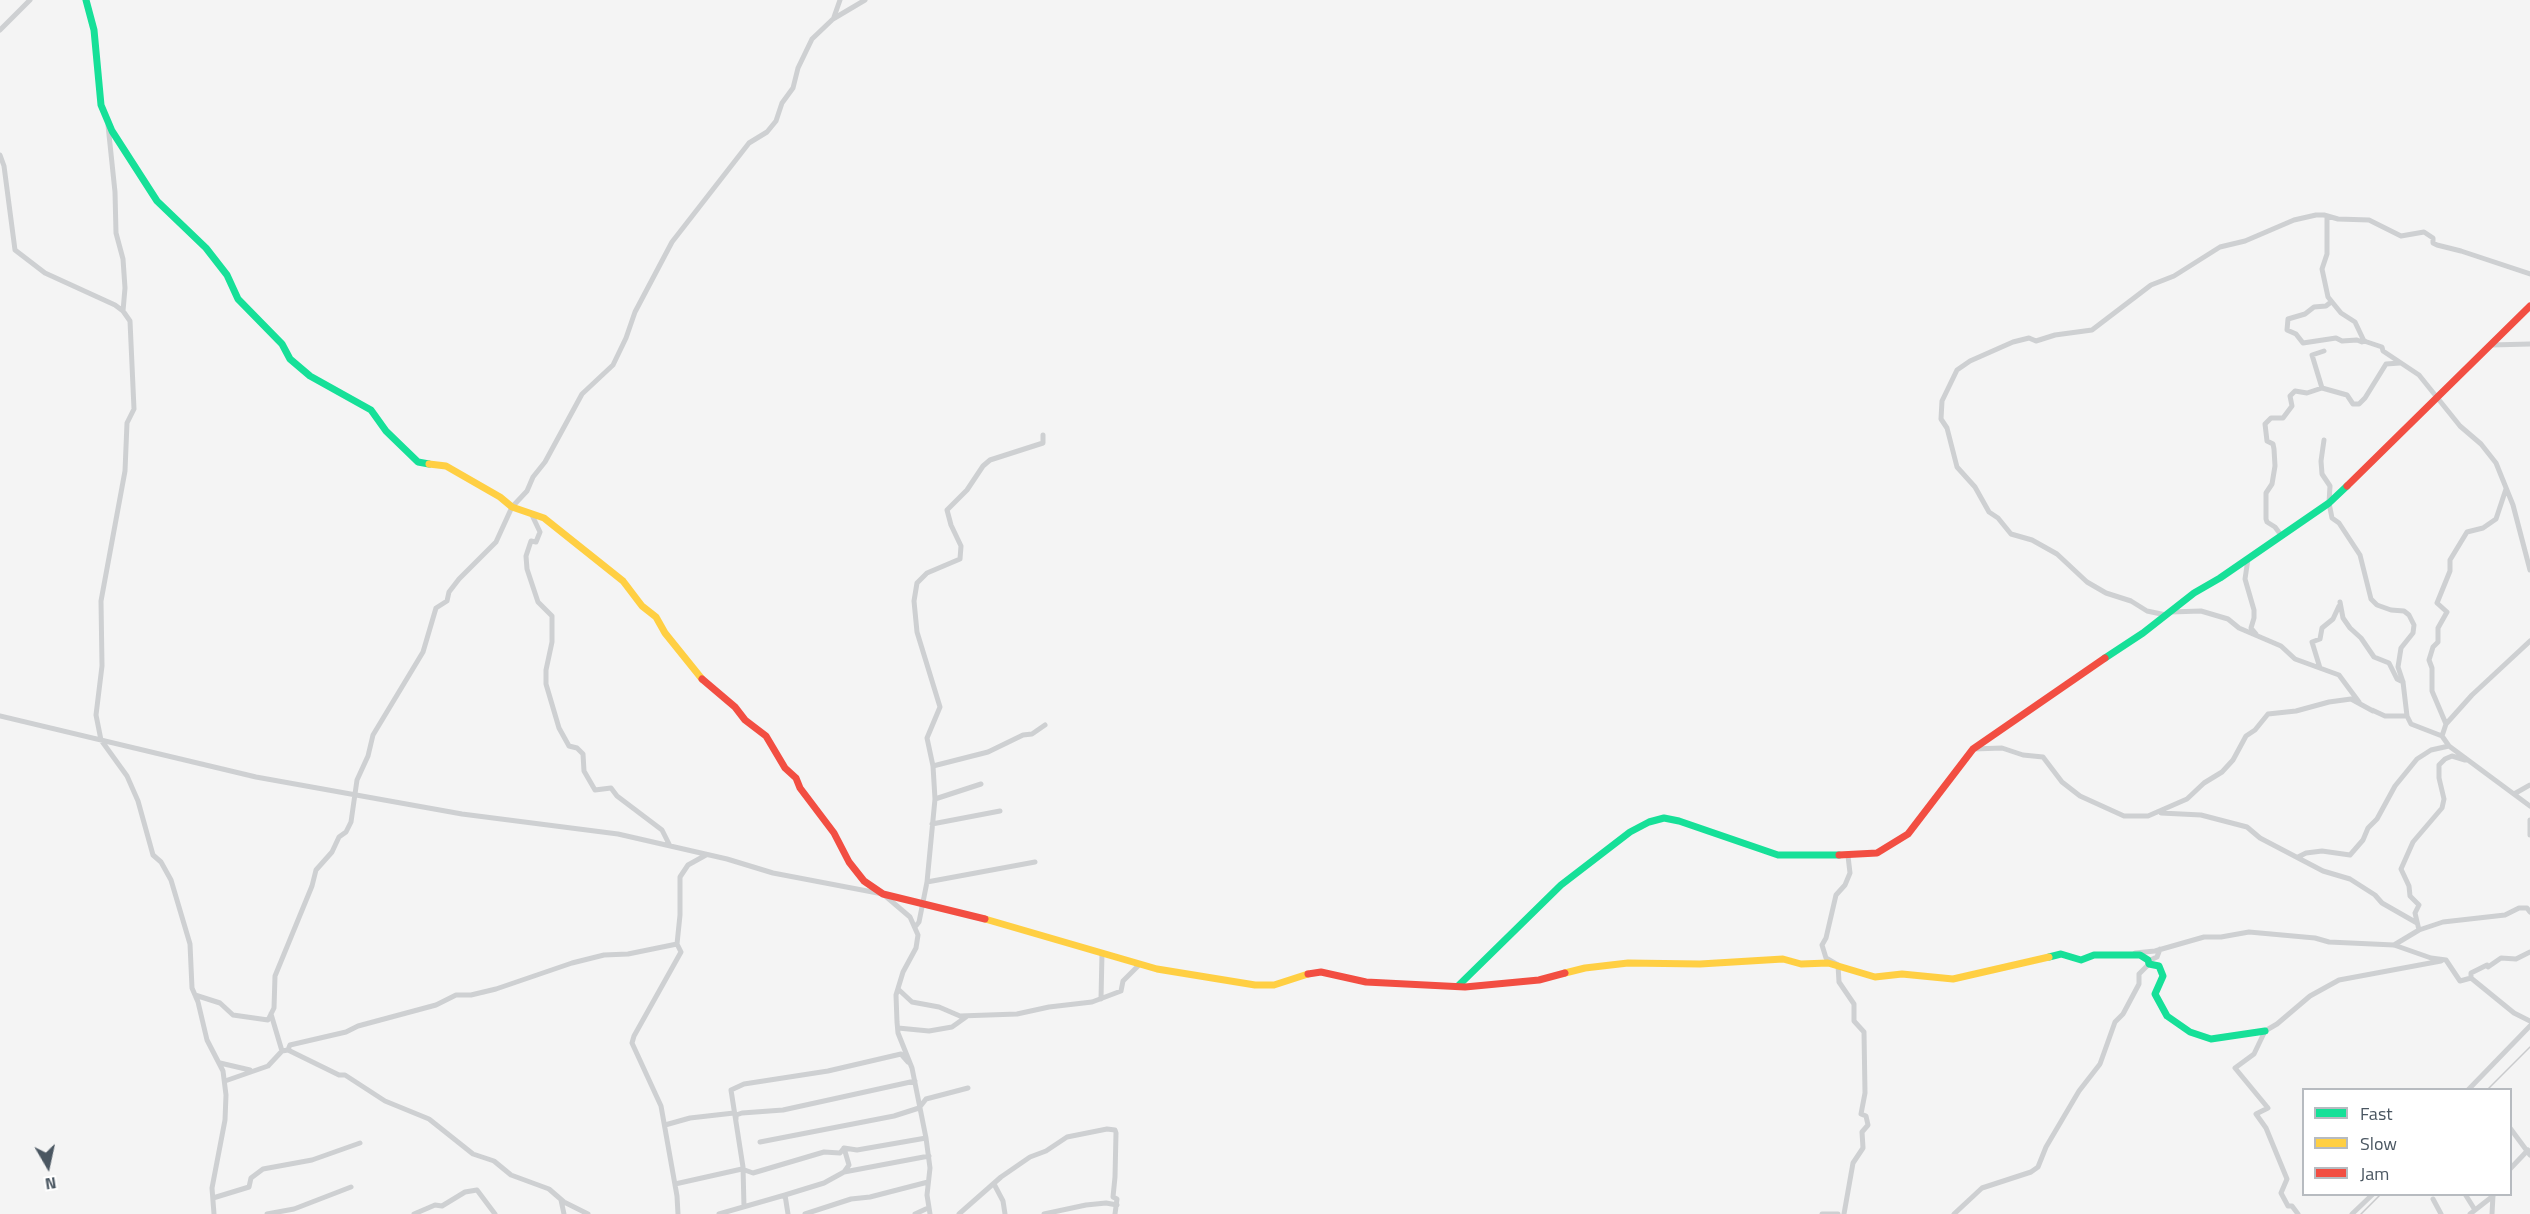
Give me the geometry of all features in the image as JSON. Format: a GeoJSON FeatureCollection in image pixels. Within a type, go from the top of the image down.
{"type":"FeatureCollection","features":[{"type":"Feature","properties":{"kind":"street"},"geometry":{"type":"LineString","coordinates":[[0,30],[30,0]]}},
{"type":"Feature","properties":{"kind":"street"},"geometry":{"type":"LineString","coordinates":[[87,0],[94,30],[101,105],[108,122],[157,201],[207,248],[227,275],[238,299],[282,344],[294,364],[371,410],[386,431],[418,462],[439,464],[453,469],[500,497],[512,507],[531,513],[555,525],[582,550],[623,581],[642,606],[656,617],[679,652],[701,678],[735,707],[745,720],[766,736],[785,768],[796,778],[800,788],[831,829],[849,862],[864,881],[880,890],[910,916],[918,935],[916,948],[903,972],[898,989],[898,1028],[915,1082],[929,1156],[929,1211],[915,1214]]}},
{"type":"Feature","properties":{"kind":"street"},"geometry":{"type":"LineString","coordinates":[[833,19],[840,0]]}},
{"type":"Feature","properties":{"kind":"street"},"geometry":{"type":"LineString","coordinates":[[588,1214],[561,1200],[549,1189],[511,1175],[494,1161],[473,1154],[429,1119],[385,1101],[345,1075],[339,1075],[285,1050],[275,1033],[270,1017],[274,1008],[275,976],[316,870],[332,852],[339,837],[346,832],[357,795],[357,780],[368,756],[373,735],[423,652],[436,608],[447,601],[449,592],[459,579],[496,542],[512,507],[527,491],[533,477],[545,462],[582,394],[613,364],[626,338],[635,312],[672,242],[748,143],[767,132],[776,121],[782,104],[793,88],[808,45],[833,19],[865,0]]}},
{"type":"Feature","properties":{"kind":"street"},"geometry":{"type":"LineString","coordinates":[[108,122],[115,192],[116,233],[123,259],[125,288],[123,311]]}},
{"type":"Feature","properties":{"kind":"street"},"geometry":{"type":"LineString","coordinates":[[0,155],[4,166],[15,250],[45,273],[101,297],[123,311],[130,321],[135,400],[134,409],[127,423],[125,471],[101,601],[102,666],[96,709],[100,740],[128,776],[138,801],[153,855],[161,862],[171,880],[190,944],[192,988],[207,1040],[220,1063],[225,1081],[225,1120],[215,1171],[214,1214]]}},
{"type":"Feature","properties":{"kind":"street"},"geometry":{"type":"LineString","coordinates":[[2373,711],[2358,700],[2339,675],[2295,660],[2281,646],[2239,628],[2228,619],[2201,611],[2167,614],[2147,611],[2131,601],[2106,593],[2087,582],[2057,554],[2032,540],[2011,534],[1998,518],[1989,512],[1975,487],[1955,463],[1947,428],[1940,417],[1945,391],[1956,370],[1986,354],[2029,338],[2036,341],[2052,336],[2092,330],[2151,285],[2179,273],[2220,247],[2246,241],[2294,220],[2326,216],[2338,219],[2369,220],[2401,236],[2424,232],[2433,238],[2433,243],[2437,245],[2530,274]]}},
{"type":"Feature","properties":{"kind":"street"},"geometry":{"type":"LineString","coordinates":[[2326,216],[2328,248],[2322,273],[2328,297],[2341,313],[2355,322],[2359,333],[2366,341]]}},
{"type":"Feature","properties":{"kind":"street"},"geometry":{"type":"LineString","coordinates":[[2331,302],[2326,306],[2314,307],[2305,314],[2288,319],[2287,330],[2296,334],[2303,343],[2336,338],[2343,341],[2366,341],[2382,347],[2383,351],[2419,375],[2435,398],[2444,405],[2460,426],[2481,444],[2496,463],[2520,526],[2530,568]]}},
{"type":"Feature","properties":{"kind":"street"},"geometry":{"type":"LineString","coordinates":[[1459,985],[1561,885],[1630,832],[1649,822],[1664,818],[1679,821],[1778,855],[1848,856],[1877,853],[1908,834],[1974,749],[2056,689],[2136,638],[2194,593],[2329,503],[2530,306]]}},
{"type":"Feature","properties":{"kind":"street"},"geometry":{"type":"LineString","coordinates":[[2491,345],[2530,344]]}},
{"type":"Feature","properties":{"kind":"street"},"geometry":{"type":"LineString","coordinates":[[2322,388],[2312,355],[2324,351]]}},
{"type":"Feature","properties":{"kind":"street"},"geometry":{"type":"LineString","coordinates":[[2281,535],[2266,519],[2266,493],[2272,484],[2275,466],[2273,444],[2267,441],[2265,424],[2271,418],[2283,418],[2290,410],[2292,403],[2290,396],[2295,391],[2307,393],[2322,388],[2347,395],[2353,404],[2359,404],[2386,364],[2400,363]]}},
{"type":"Feature","properties":{"kind":"street"},"geometry":{"type":"LineString","coordinates":[[915,927],[919,922],[927,882],[935,799],[933,766],[927,738],[940,707],[917,632],[914,601],[917,583],[927,573],[960,559],[961,546],[947,510],[967,490],[983,466],[990,460],[1043,443],[1043,435]]}},
{"type":"Feature","properties":{"kind":"street"},"geometry":{"type":"LineString","coordinates":[[2324,440],[2322,474],[2330,486],[2329,503],[2332,518],[2339,523],[2360,555],[2371,599],[2391,610],[2404,611],[2409,615],[2414,626],[2412,633],[2401,648],[2398,667],[2411,724],[2442,736],[2449,746],[2530,806]]}},
{"type":"Feature","properties":{"kind":"street"},"geometry":{"type":"LineString","coordinates":[[2446,724],[2432,691],[2432,668],[2429,660],[2433,647],[2438,642],[2438,628],[2447,612],[2437,603],[2450,572],[2450,560],[2467,532],[2483,528],[2496,519],[2506,489]]}},
{"type":"Feature","properties":{"kind":"street"},"geometry":{"type":"LineString","coordinates":[[531,513],[540,532],[536,542],[531,541],[526,556],[527,569],[538,602],[552,616],[552,642],[546,670],[546,684],[559,728],[568,746],[577,748],[583,754],[584,771],[596,790],[611,788],[617,796],[663,832],[670,846]]}},
{"type":"Feature","properties":{"kind":"street"},"geometry":{"type":"LineString","coordinates":[[2248,559],[2245,579],[2254,610],[2251,628],[2257,635]]}},
{"type":"Feature","properties":{"kind":"street"},"geometry":{"type":"LineString","coordinates":[[2320,668],[2312,642],[2320,639],[2322,628],[2333,619],[2340,602],[2343,618],[2350,628],[2361,638],[2374,657],[2389,663],[2397,679],[2403,682]]}},
{"type":"Feature","properties":{"kind":"street"},"geometry":{"type":"LineString","coordinates":[[2442,736],[2446,724],[2472,695],[2530,641]]}},
{"type":"Feature","properties":{"kind":"street"},"geometry":{"type":"LineString","coordinates":[[2157,813],[2187,799],[2204,783],[2222,772],[2233,760],[2246,736],[2255,730],[2268,714],[2296,711],[2351,699],[2385,716],[2408,716]]}},
{"type":"Feature","properties":{"kind":"street"},"geometry":{"type":"LineString","coordinates":[[0,716],[256,777],[462,814],[618,834],[773,873],[922,903],[994,921],[1140,964],[1255,985],[1274,985],[1321,972],[1366,982],[1477,986],[1539,980],[1585,968],[1648,962],[1700,964],[1783,959],[1801,964],[1828,963],[1875,977],[1902,974],[1953,979],[2061,954],[2081,960],[2094,955],[2131,954],[2140,955],[2148,962],[2159,966],[2163,976],[2155,994],[2171,1020],[2190,1032],[2211,1039],[2265,1031],[2277,1024],[2310,996],[2339,980],[2446,960]]}},
{"type":"Feature","properties":{"kind":"street"},"geometry":{"type":"LineString","coordinates":[[933,766],[988,752],[1023,735],[1032,734],[1045,725]]}},
{"type":"Feature","properties":{"kind":"street"},"geometry":{"type":"LineString","coordinates":[[2298,857],[2306,853],[2322,851],[2350,855],[2363,840],[2368,828],[2377,819],[2396,786],[2417,759],[2431,750],[2449,746]]}},
{"type":"Feature","properties":{"kind":"street"},"geometry":{"type":"LineString","coordinates":[[1974,749],[2002,748],[2023,755],[2043,757],[2062,782],[2080,796],[2124,816],[2157,813],[2201,815],[2243,826],[2260,838],[2328,873],[2350,879],[2418,927]]}},
{"type":"Feature","properties":{"kind":"street"},"geometry":{"type":"LineString","coordinates":[[2418,927],[2415,913],[2419,905],[2410,896],[2409,886],[2401,868],[2413,842],[2442,807],[2444,799],[2438,770],[2441,762],[2452,756],[2468,760]]}},
{"type":"Feature","properties":{"kind":"street"},"geometry":{"type":"LineString","coordinates":[[935,799],[981,784]]}},
{"type":"Feature","properties":{"kind":"street"},"geometry":{"type":"LineString","coordinates":[[2514,794],[2530,784]]}},
{"type":"Feature","properties":{"kind":"street"},"geometry":{"type":"LineString","coordinates":[[932,824],[1000,811]]}},
{"type":"Feature","properties":{"kind":"street"},"geometry":{"type":"LineString","coordinates":[[2530,820],[2530,835]]}},
{"type":"Feature","properties":{"kind":"street"},"geometry":{"type":"LineString","coordinates":[[684,1214],[678,1211],[661,1106],[632,1043],[681,952],[677,944],[680,877],[688,865],[708,855]]}},
{"type":"Feature","properties":{"kind":"street"},"geometry":{"type":"LineString","coordinates":[[1838,965],[1827,958],[1822,945],[1826,938],[1836,895],[1845,885],[1850,873],[1848,856]]}},
{"type":"Feature","properties":{"kind":"street"},"geometry":{"type":"LineString","coordinates":[[927,882],[1035,862]]}},
{"type":"Feature","properties":{"kind":"street"},"geometry":{"type":"LineString","coordinates":[[2394,945],[2418,927],[2505,915],[2519,908],[2530,912]]}},
{"type":"Feature","properties":{"kind":"street"},"geometry":{"type":"LineString","coordinates":[[2131,954],[2204,937],[2221,937],[2249,932],[2315,938],[2329,942],[2394,945],[2431,958],[2446,960],[2460,981],[2471,978]]}},
{"type":"Feature","properties":{"kind":"street"},"geometry":{"type":"LineString","coordinates":[[225,1081],[268,1066],[290,1045],[346,1032],[358,1026],[436,1005],[456,995],[471,995],[495,989],[572,963],[604,956],[666,948],[677,944]]}},
{"type":"Feature","properties":{"kind":"street"},"geometry":{"type":"LineString","coordinates":[[1954,1214],[1982,1188],[2031,1172],[2038,1167],[2046,1147],[2079,1090],[2100,1064],[2115,1022],[2123,1014],[2139,984],[2139,974],[2148,962],[2157,957],[2160,949]]}},
{"type":"Feature","properties":{"kind":"street"},"geometry":{"type":"LineString","coordinates":[[2471,978],[2471,973],[2487,965],[2488,967],[2501,958],[2516,959],[2530,952]]}},
{"type":"Feature","properties":{"kind":"street"},"geometry":{"type":"LineString","coordinates":[[1101,999],[1102,953]]}},
{"type":"Feature","properties":{"kind":"street"},"geometry":{"type":"LineString","coordinates":[[898,989],[912,1002],[924,1003],[960,1016],[1017,1014],[1048,1006],[1092,1002],[1121,991],[1123,981],[1140,964]]}},
{"type":"Feature","properties":{"kind":"street"},"geometry":{"type":"LineString","coordinates":[[1838,965],[1839,982],[1854,1004],[1854,1020],[1864,1032],[1865,1093],[1861,1114],[1866,1116],[1868,1125],[1862,1132],[1863,1148],[1853,1163],[1844,1214]]}},
{"type":"Feature","properties":{"kind":"street"},"geometry":{"type":"LineString","coordinates":[[2471,978],[2514,1013],[2530,1021]]}},
{"type":"Feature","properties":{"kind":"street"},"geometry":{"type":"LineString","coordinates":[[195,995],[220,1003],[233,1015],[270,1017]]}},
{"type":"Feature","properties":{"kind":"street"},"geometry":{"type":"LineString","coordinates":[[898,1028],[928,1030],[952,1027],[968,1016]]}},
{"type":"Feature","properties":{"kind":"street"},"geometry":{"type":"LineString","coordinates":[[2469,1088],[2530,1026]]}},
{"type":"Feature","properties":{"kind":"street"},"geometry":{"type":"LineString","coordinates":[[2265,1031],[2254,1054],[2235,1068],[2268,1108],[2256,1114],[2266,1128],[2288,1179],[2281,1193],[2288,1206],[2292,1206],[2298,1214]]}},
{"type":"Feature","properties":{"kind":"street"},"geometry":{"type":"LineString","coordinates":[[744,1207],[742,1169],[731,1090],[744,1084],[828,1071],[902,1054],[910,1064]]}},
{"type":"Feature","properties":{"kind":"street"},"geometry":{"type":"LineString","coordinates":[[220,1063],[251,1071]]}},
{"type":"Feature","properties":{"kind":"street"},"geometry":{"type":"LineString","coordinates":[[738,1142],[736,1115],[783,1110],[915,1082]]}},
{"type":"Feature","properties":{"kind":"street"},"geometry":{"type":"LineString","coordinates":[[760,1142],[894,1116],[919,1108],[926,1099],[968,1088]]}},
{"type":"Feature","properties":{"kind":"street"},"geometry":{"type":"LineString","coordinates":[[665,1125],[690,1118],[751,1110]]}},
{"type":"Feature","properties":{"kind":"street"},"geometry":{"type":"LineString","coordinates":[[959,1214],[1001,1177],[1030,1157],[1046,1151],[1067,1137],[1112,1129],[1115,1130],[1116,1137],[1113,1197],[1117,1199],[1115,1214]]}},
{"type":"Feature","properties":{"kind":"street"},"geometry":{"type":"LineString","coordinates":[[2512,1129],[2529,1152],[2512,1168]]}},
{"type":"Feature","properties":{"kind":"street"},"geometry":{"type":"LineString","coordinates":[[844,1148],[857,1150],[926,1138]]}},
{"type":"Feature","properties":{"kind":"street"},"geometry":{"type":"LineString","coordinates":[[213,1198],[249,1187],[251,1178],[263,1168],[312,1160],[360,1143]]}},
{"type":"Feature","properties":{"kind":"street"},"geometry":{"type":"LineString","coordinates":[[675,1184],[742,1169],[753,1173],[824,1152],[840,1153],[844,1148]]}},
{"type":"Feature","properties":{"kind":"street"},"geometry":{"type":"LineString","coordinates":[[844,1148],[849,1165],[844,1172]]}},
{"type":"Feature","properties":{"kind":"street"},"geometry":{"type":"LineString","coordinates":[[719,1214],[824,1183],[844,1172],[929,1156]]}},
{"type":"Feature","properties":{"kind":"street"},"geometry":{"type":"LineString","coordinates":[[806,1214],[851,1199],[870,1197],[928,1182]]}},
{"type":"Feature","properties":{"kind":"street"},"geometry":{"type":"LineString","coordinates":[[994,1185],[1003,1201],[1005,1214]]}},
{"type":"Feature","properties":{"kind":"street"},"geometry":{"type":"LineString","coordinates":[[267,1214],[294,1209],[351,1187]]}},
{"type":"Feature","properties":{"kind":"street"},"geometry":{"type":"LineString","coordinates":[[414,1214],[435,1205],[442,1206],[465,1192],[477,1190],[495,1214]]}},
{"type":"Feature","properties":{"kind":"street"},"geometry":{"type":"LineString","coordinates":[[784,1195],[788,1214]]}},
{"type":"Feature","properties":{"kind":"street"},"geometry":{"type":"LineString","coordinates":[[2352,1214],[2371,1196]]}},
{"type":"Feature","properties":{"kind":"street"},"geometry":{"type":"LineString","coordinates":[[2466,1196],[2473,1212],[2493,1196]]}},
{"type":"Feature","properties":{"kind":"street"},"geometry":{"type":"LineString","coordinates":[[2492,1214],[2493,1196]]}},
{"type":"Feature","properties":{"kind":"street"},"geometry":{"type":"LineString","coordinates":[[2433,1199],[2441,1214]]}},
{"type":"Feature","properties":{"kind":"street"},"geometry":{"type":"LineString","coordinates":[[561,1200],[564,1214]]}},
{"type":"Feature","properties":{"kind":"street"},"geometry":{"type":"LineString","coordinates":[[1044,1214],[1096,1204],[1117,1205]]}},
{"type":"Feature","properties":{"kind":"street"},"geometry":{"type":"LineString","coordinates":[[1822,1214],[1838,1214]]}},
{"type":"Feature","properties":{"kind":"railway"},"geometry":{"type":"LineString","coordinates":[[2489,1088],[2530,1047]]}},
{"type":"Feature","properties":{"kind":"railway"},"geometry":{"type":"LineString","coordinates":[[2361,1214],[2379,1196]]}},
{"type":"Feature","properties":{"kind":"traffic: fast"},"geometry":{"type":"LineString","coordinates":[[86,0],[94,30],[101,105],[112,131],[157,201],[206,248],[227,275],[238,299],[282,344],[290,359],[310,376],[371,410],[386,431],[418,462],[429,464]]}},
{"type":"Feature","properties":{"kind":"traffic: fast"},"geometry":{"type":"LineString","coordinates":[[2105,658],[2143,633],[2194,593],[2220,578],[2329,503],[2347,486]]}},
{"type":"Feature","properties":{"kind":"traffic: fast"},"geometry":{"type":"LineString","coordinates":[[1459,985],[1561,885],[1630,832],[1649,822],[1664,818],[1679,821],[1778,855],[1839,855]]}},
{"type":"Feature","properties":{"kind":"traffic: fast"},"geometry":{"type":"LineString","coordinates":[[2049,957],[2061,954],[2081,960],[2094,955],[2140,955],[2148,960],[2149,964],[2159,966],[2163,976],[2155,994],[2167,1016],[2190,1032],[2211,1039],[2265,1031]]}},
{"type":"Feature","properties":{"kind":"traffic: slow"},"geometry":{"type":"LineString","coordinates":[[429,464],[446,466],[500,497],[512,507],[544,518],[623,581],[642,606],[656,617],[665,633],[702,679]]}},
{"type":"Feature","properties":{"kind":"traffic: slow"},"geometry":{"type":"LineString","coordinates":[[985,919],[1157,969],[1255,985],[1274,985],[1308,974]]}},
{"type":"Feature","properties":{"kind":"traffic: slow"},"geometry":{"type":"LineString","coordinates":[[1565,973],[1585,968],[1628,963],[1700,964],[1783,959],[1801,964],[1828,963],[1875,977],[1902,974],[1953,979],[2049,957]]}},
{"type":"Feature","properties":{"kind":"traffic: jam"},"geometry":{"type":"LineString","coordinates":[[2347,486],[2530,306]]}},
{"type":"Feature","properties":{"kind":"traffic: jam"},"geometry":{"type":"LineString","coordinates":[[1839,855],[1877,853],[1908,834],[1973,749],[2105,658]]}},
{"type":"Feature","properties":{"kind":"traffic: jam"},"geometry":{"type":"LineString","coordinates":[[702,679],[735,707],[745,720],[766,736],[785,768],[796,778],[800,788],[834,833],[849,862],[864,881],[883,894],[985,919]]}},
{"type":"Feature","properties":{"kind":"traffic: jam"},"geometry":{"type":"LineString","coordinates":[[1308,974],[1321,972],[1366,982],[1465,987],[1539,980],[1565,973]]}}]}
